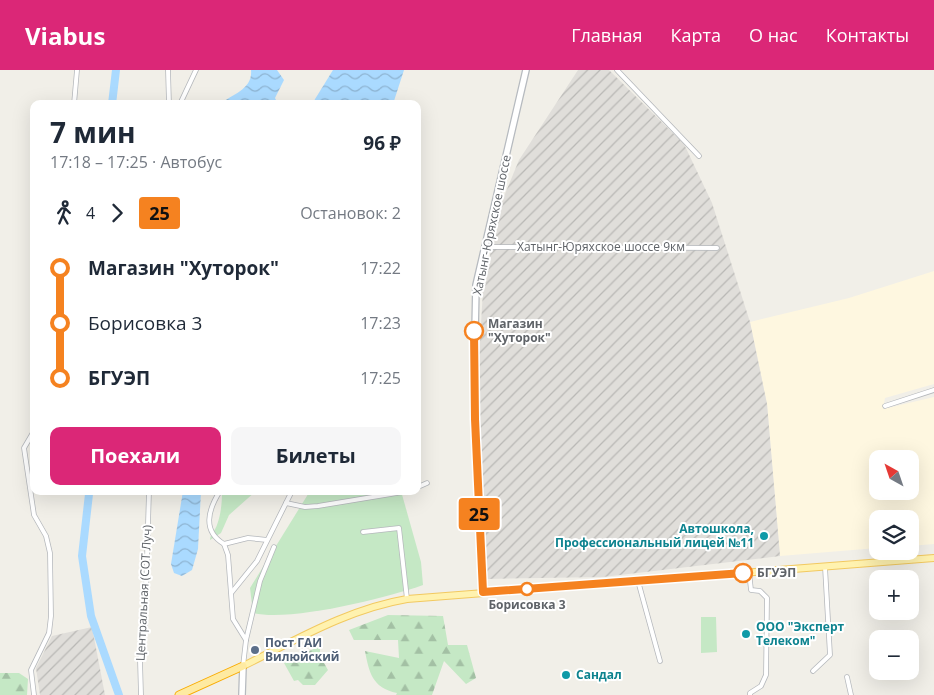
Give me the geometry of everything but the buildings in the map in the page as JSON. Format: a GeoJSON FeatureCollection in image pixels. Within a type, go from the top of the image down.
{"type":"FeatureCollection","features":[{"type":"Feature","properties":{"kind":"highway"},"geometry":{"type":"LineString","coordinates":[[179,695],[243,666]]}},
{"type":"Feature","properties":{"kind":"main road","name":"Хатынг-Юряхское шоссе"},"geometry":{"type":"LineString","coordinates":[[483,592],[476,428],[474,311],[476,285],[526,70]]}},
{"type":"Feature","properties":{"kind":"main road"},"geometry":{"type":"LineString","coordinates":[[242,695],[243,666],[347,615],[376,605],[407,598],[934,558]]}},
{"type":"Feature","properties":{"kind":"street"},"geometry":{"type":"LineString","coordinates":[[74,100],[77,70]]}},
{"type":"Feature","properties":{"kind":"street"},"geometry":{"type":"LineString","coordinates":[[168,70],[168,100]]}},
{"type":"Feature","properties":{"kind":"street"},"geometry":{"type":"LineString","coordinates":[[182,100],[196,70]]}},
{"type":"Feature","properties":{"kind":"street"},"geometry":{"type":"LineString","coordinates":[[617,70],[699,156]]}},
{"type":"Feature","properties":{"kind":"street","name":"Хатынг-Юряхское шоссе 9км"},"geometry":{"type":"LineString","coordinates":[[485,247],[717,248]]}},
{"type":"Feature","properties":{"kind":"street"},"geometry":{"type":"LineString","coordinates":[[885,406],[934,390]]}},
{"type":"Feature","properties":{"kind":"street"},"geometry":{"type":"LineString","coordinates":[[30,438],[24,448],[30,488]]}},
{"type":"Feature","properties":{"kind":"street"},"geometry":{"type":"LineString","coordinates":[[421,485],[427,482]]}},
{"type":"Feature","properties":{"kind":"street"},"geometry":{"type":"LineString","coordinates":[[31,495],[34,515],[46,536],[50,554],[51,616],[49,633],[31,670],[34,695]]}},
{"type":"Feature","properties":{"kind":"street","name":"Центральная (СОТ Луч)"},"geometry":{"type":"LineString","coordinates":[[141,695],[140,660],[145,624],[149,495]]}},
{"type":"Feature","properties":{"kind":"street"},"geometry":{"type":"LineString","coordinates":[[218,495],[211,508],[208,524],[213,536],[224,544],[228,555],[233,619],[246,640]]}},
{"type":"Feature","properties":{"kind":"street"},"geometry":{"type":"LineString","coordinates":[[232,592],[257,561],[290,495]]}},
{"type":"Feature","properties":{"kind":"street"},"geometry":{"type":"LineString","coordinates":[[286,503],[306,507],[385,495]]}},
{"type":"Feature","properties":{"kind":"street"},"geometry":{"type":"LineString","coordinates":[[363,532],[399,528],[407,598]]}},
{"type":"Feature","properties":{"kind":"street"},"geometry":{"type":"LineString","coordinates":[[224,544],[248,538],[267,540]]}},
{"type":"Feature","properties":{"kind":"street"},"geometry":{"type":"LineString","coordinates":[[243,666],[246,640],[260,581],[274,547]]}},
{"type":"Feature","properties":{"kind":"street"},"geometry":{"type":"LineString","coordinates":[[813,671],[830,655],[826,566]]}},
{"type":"Feature","properties":{"kind":"street"},"geometry":{"type":"LineString","coordinates":[[749,572],[751,590],[760,592],[767,598],[766,675],[761,686],[750,693],[750,695]]}},
{"type":"Feature","properties":{"kind":"street"},"geometry":{"type":"LineString","coordinates":[[638,581],[660,661]]}},
{"type":"Feature","properties":{"kind":"street"},"geometry":{"type":"LineString","coordinates":[[847,677],[850,695]]}},
{"type":"Feature","properties":{"kind":"shaded area"},"geometry":{"type":"Polygon","coordinates":[[[578,70],[609,70],[684,144],[712,203],[750,322],[767,404],[780,556],[603,577],[486,579],[478,376],[483,290],[500,206],[519,160],[578,70]]]}},
{"type":"Feature","properties":{"kind":"shaded area"},"geometry":{"type":"Polygon","coordinates":[[[934,271],[934,384],[885,398],[883,409],[934,397],[934,544],[919,545],[919,510],[869,510],[869,549],[780,556],[767,404],[750,322],[849,298],[934,271]]]}},
{"type":"Feature","properties":{"kind":"shaded area"},"geometry":{"type":"Polygon","coordinates":[[[92,627],[105,695],[40,695],[36,668],[52,636],[92,627]]]}},
{"type":"Feature","properties":{"kind":"green space"},"geometry":{"type":"Polygon","coordinates":[[[222,495],[252,495],[229,515],[221,533],[210,540],[217,525],[222,495]]]}},
{"type":"Feature","properties":{"kind":"green space"},"geometry":{"type":"Polygon","coordinates":[[[308,495],[402,495],[421,562],[423,585],[363,602],[314,612],[269,615],[253,613],[250,588],[308,495]]]}},
{"type":"Feature","properties":{"kind":"green space"},"geometry":{"type":"Polygon","coordinates":[[[388,615],[443,616],[448,645],[467,645],[476,678],[466,684],[444,661],[432,695],[396,695],[397,693],[382,687],[370,672],[365,651],[399,658],[398,640],[354,640],[349,630],[388,615]]]}},
{"type":"Feature","properties":{"kind":"green space"},"geometry":{"type":"Polygon","coordinates":[[[701,617],[716,617],[717,652],[701,653],[701,617]]]}},
{"type":"Feature","properties":{"kind":"green space"},"geometry":{"type":"Polygon","coordinates":[[[320,646],[320,656],[328,670],[315,685],[303,685],[298,680],[294,681],[284,663],[320,646]]]}},
{"type":"Feature","properties":{"kind":"green space"},"geometry":{"type":"Polygon","coordinates":[[[0,673],[19,673],[28,679],[27,695],[0,695],[0,673]]]}},
{"type":"Feature","properties":{"kind":"water"},"geometry":{"type":"Polygon","coordinates":[[[251,70],[277,70],[284,80],[275,98],[276,100],[226,100],[241,90],[251,77],[251,70]]]}},
{"type":"Feature","properties":{"kind":"water"},"geometry":{"type":"Polygon","coordinates":[[[333,70],[404,70],[394,100],[314,100],[333,70]]]}},
{"type":"Feature","properties":{"kind":"water"},"geometry":{"type":"Polygon","coordinates":[[[182,495],[201,495],[198,549],[192,570],[182,576],[174,573],[171,564],[182,495]]]}},
{"type":"Feature","properties":{"kind":"waterway"},"geometry":{"type":"LineString","coordinates":[[112,100],[116,70]]}},
{"type":"Feature","properties":{"kind":"waterway"},"geometry":{"type":"LineString","coordinates":[[89,495],[82,556],[91,616],[119,695]]}},
{"type":"Feature","properties":{"kind":"bus line","name":"25"},"geometry":{"type":"LineString","coordinates":[[474,331],[479,544],[483,592],[743,573]]}},
{"type":"Feature","properties":{"kind":"place","name":"Магазин \"Хуторок\""},"geometry":{"type":"Point","coordinates":[474,331]}},
{"type":"Feature","properties":{"kind":"place","name":"Автошкола, Профессиональный лицей №11"},"geometry":{"type":"Point","coordinates":[764,536]}},
{"type":"Feature","properties":{"kind":"place","name":"БГУЭП"},"geometry":{"type":"Point","coordinates":[743,573]}},
{"type":"Feature","properties":{"kind":"place","name":"Борисовка 3"},"geometry":{"type":"Point","coordinates":[527,589]}},
{"type":"Feature","properties":{"kind":"place","name":"ООО \"Эксперт Телеком\""},"geometry":{"type":"Point","coordinates":[746,634]}},
{"type":"Feature","properties":{"kind":"place","name":"Пост ГАИ Вилюйский"},"geometry":{"type":"Point","coordinates":[255,650]}},
{"type":"Feature","properties":{"kind":"place","name":"Сандал"},"geometry":{"type":"Point","coordinates":[566,675]}}]}
